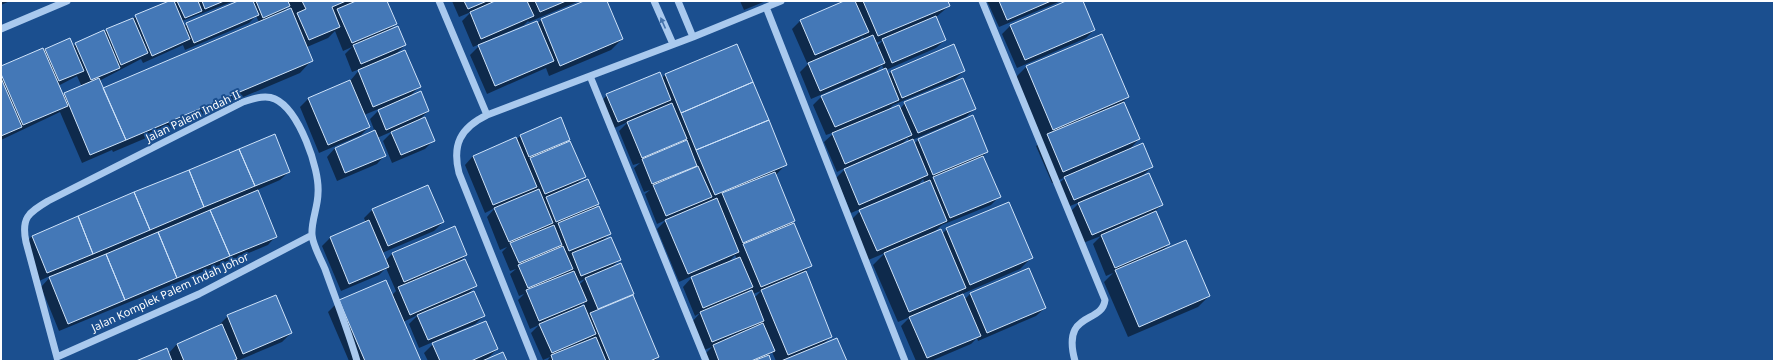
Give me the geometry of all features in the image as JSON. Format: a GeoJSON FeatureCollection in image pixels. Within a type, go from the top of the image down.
{"type":"FeatureCollection","features":[{"type":"Feature","properties":{"kind":"street"},"geometry":{"type":"LineString","coordinates":[[1,28],[67,1]]}},
{"type":"Feature","properties":{"kind":"street"},"geometry":{"type":"LineString","coordinates":[[439,1],[487,115]]}},
{"type":"Feature","properties":{"kind":"street"},"geometry":{"type":"LineString","coordinates":[[654,1],[673,44]]}},
{"type":"Feature","properties":{"kind":"street"},"geometry":{"type":"LineString","coordinates":[[678,1],[693,37]]}},
{"type":"Feature","properties":{"kind":"street"},"geometry":{"type":"LineString","coordinates":[[534,361],[459,173],[455,159],[461,136],[473,123],[487,115],[693,37],[781,1]]}},
{"type":"Feature","properties":{"kind":"street"},"geometry":{"type":"LineString","coordinates":[[982,1],[1105,300],[1105,305],[1100,310],[1084,319],[1074,331],[1072,348],[1075,361]]}},
{"type":"Feature","properties":{"kind":"street"},"geometry":{"type":"LineString","coordinates":[[766,7],[905,361]]}},
{"type":"Feature","properties":{"kind":"street"},"geometry":{"type":"LineString","coordinates":[[590,76],[706,361]]}},
{"type":"Feature","properties":{"kind":"street","name":"Jalan Palem Indah II"},"geometry":{"type":"LineString","coordinates":[[58,359],[24,231],[25,221],[32,210],[243,102],[259,97],[275,98],[284,105],[294,119],[307,144],[316,169],[318,192],[312,235],[350,336],[357,361]]}},
{"type":"Feature","properties":{"kind":"street","name":"Jalan Komplek Palem Indah Johor"},"geometry":{"type":"LineString","coordinates":[[58,359],[198,294],[312,235]]}},
{"type":"Feature","properties":{"kind":"building"},"geometry":{"type":"Polygon","coordinates":[[[169,1],[174,1],[190,39],[152,56],[135,15],[169,1]]]}},
{"type":"Feature","properties":{"kind":"building"},"geometry":{"type":"Polygon","coordinates":[[[177,1],[198,1],[202,11],[185,18],[177,1]]]}},
{"type":"Feature","properties":{"kind":"building"},"geometry":{"type":"Polygon","coordinates":[[[202,1],[224,1],[205,9],[202,1]]]}},
{"type":"Feature","properties":{"kind":"building"},"geometry":{"type":"Polygon","coordinates":[[[238,1],[253,1],[259,15],[194,43],[186,23],[238,1]]]}},
{"type":"Feature","properties":{"kind":"building"},"geometry":{"type":"Polygon","coordinates":[[[256,1],[288,1],[290,6],[263,18],[256,1]]]}},
{"type":"Feature","properties":{"kind":"building"},"geometry":{"type":"Polygon","coordinates":[[[302,1],[346,1],[332,7],[340,27],[309,40],[297,13],[306,9],[302,1]]]}},
{"type":"Feature","properties":{"kind":"building"},"geometry":{"type":"Polygon","coordinates":[[[356,1],[387,1],[397,24],[352,43],[337,9],[356,1]]]}},
{"type":"Feature","properties":{"kind":"building"},"geometry":{"type":"Polygon","coordinates":[[[464,1],[487,1],[468,9],[464,1]]]}},
{"type":"Feature","properties":{"kind":"building"},"geometry":{"type":"Polygon","coordinates":[[[495,1],[527,1],[534,16],[481,39],[470,12],[495,1]]]}},
{"type":"Feature","properties":{"kind":"building"},"geometry":{"type":"Polygon","coordinates":[[[535,1],[566,1],[540,12],[535,1]]]}},
{"type":"Feature","properties":{"kind":"building"},"geometry":{"type":"Polygon","coordinates":[[[584,1],[607,1],[623,39],[560,66],[541,19],[584,1]]]}},
{"type":"Feature","properties":{"kind":"building"},"geometry":{"type":"Polygon","coordinates":[[[844,1],[855,1],[869,32],[815,55],[800,20],[844,1]]]}},
{"type":"Feature","properties":{"kind":"building"},"geometry":{"type":"Polygon","coordinates":[[[863,1],[948,1],[950,6],[878,36],[863,1]]]}},
{"type":"Feature","properties":{"kind":"building"},"geometry":{"type":"Polygon","coordinates":[[[999,1],[1051,1],[1007,20],[999,1]]]}},
{"type":"Feature","properties":{"kind":"building"},"geometry":{"type":"Polygon","coordinates":[[[1066,1],[1083,1],[1095,30],[1025,60],[1010,25],[1066,1]]]}},
{"type":"Feature","properties":{"kind":"building"},"geometry":{"type":"Polygon","coordinates":[[[291,8],[313,61],[126,140],[103,88],[291,8]]]}},
{"type":"Feature","properties":{"kind":"building"},"geometry":{"type":"Polygon","coordinates":[[[936,16],[946,40],[892,63],[882,39],[936,16]]]}},
{"type":"Feature","properties":{"kind":"building"},"geometry":{"type":"Polygon","coordinates":[[[133,18],[148,53],[121,65],[106,29],[133,18]]]}},
{"type":"Feature","properties":{"kind":"building"},"geometry":{"type":"Polygon","coordinates":[[[537,21],[554,61],[495,86],[478,45],[537,21]]]}},
{"type":"Feature","properties":{"kind":"building"},"geometry":{"type":"Polygon","coordinates":[[[398,26],[406,45],[361,64],[353,45],[398,26]]]}},
{"type":"Feature","properties":{"kind":"building"},"geometry":{"type":"Polygon","coordinates":[[[104,30],[120,68],[91,80],[75,43],[104,30]]]}},
{"type":"Feature","properties":{"kind":"building"},"geometry":{"type":"Polygon","coordinates":[[[1102,34],[1129,97],[1053,130],[1026,66],[1102,34]]]}},
{"type":"Feature","properties":{"kind":"building"},"geometry":{"type":"Polygon","coordinates":[[[873,35],[885,63],[820,91],[808,63],[873,35]]]}},
{"type":"Feature","properties":{"kind":"building"},"geometry":{"type":"Polygon","coordinates":[[[70,38],[84,71],[59,81],[45,49],[70,38]]]}},
{"type":"Feature","properties":{"kind":"building"},"geometry":{"type":"Polygon","coordinates":[[[737,44],[753,82],[681,113],[665,74],[737,44]]]}},
{"type":"Feature","properties":{"kind":"building"},"geometry":{"type":"Polygon","coordinates":[[[954,44],[965,71],[902,98],[891,71],[954,44]]]}},
{"type":"Feature","properties":{"kind":"building"},"geometry":{"type":"Polygon","coordinates":[[[43,48],[68,106],[23,125],[1,74],[1,66],[43,48]]]}},
{"type":"Feature","properties":{"kind":"building"},"geometry":{"type":"Polygon","coordinates":[[[405,50],[421,87],[373,107],[358,70],[405,50]]]}},
{"type":"Feature","properties":{"kind":"building"},"geometry":{"type":"Polygon","coordinates":[[[886,68],[899,100],[835,127],[821,96],[886,68]]]}},
{"type":"Feature","properties":{"kind":"building"},"geometry":{"type":"Polygon","coordinates":[[[660,72],[671,100],[618,122],[606,94],[660,72]]]}},
{"type":"Feature","properties":{"kind":"building"},"geometry":{"type":"Polygon","coordinates":[[[1,78],[22,127],[1,136],[1,78]]]}},
{"type":"Feature","properties":{"kind":"building"},"geometry":{"type":"Polygon","coordinates":[[[99,78],[126,140],[90,155],[64,93],[99,78]]]}},
{"type":"Feature","properties":{"kind":"building"},"geometry":{"type":"Polygon","coordinates":[[[963,78],[976,109],[918,133],[904,102],[963,78]]]}},
{"type":"Feature","properties":{"kind":"building"},"geometry":{"type":"Polygon","coordinates":[[[350,80],[370,127],[328,145],[308,98],[350,80]]]}},
{"type":"Feature","properties":{"kind":"building"},"geometry":{"type":"Polygon","coordinates":[[[753,82],[769,120],[696,150],[681,113],[753,82]]]}},
{"type":"Feature","properties":{"kind":"building"},"geometry":{"type":"Polygon","coordinates":[[[421,91],[429,111],[386,130],[378,110],[421,91]]]}},
{"type":"Feature","properties":{"kind":"building"},"geometry":{"type":"Polygon","coordinates":[[[1124,102],[1140,139],[1063,172],[1047,134],[1124,102]]]}},
{"type":"Feature","properties":{"kind":"building"},"geometry":{"type":"Polygon","coordinates":[[[672,103],[687,139],[642,158],[627,122],[672,103]]]}},
{"type":"Feature","properties":{"kind":"building"},"geometry":{"type":"Polygon","coordinates":[[[899,105],[912,135],[845,164],[832,133],[899,105]]]}},
{"type":"Feature","properties":{"kind":"building"},"geometry":{"type":"Polygon","coordinates":[[[973,115],[988,152],[933,175],[918,139],[973,115]]]}},
{"type":"Feature","properties":{"kind":"building"},"geometry":{"type":"Polygon","coordinates":[[[425,117],[435,141],[401,155],[391,132],[425,117]]]}},
{"type":"Feature","properties":{"kind":"building"},"geometry":{"type":"Polygon","coordinates":[[[561,117],[570,140],[529,157],[520,135],[561,117]]]}},
{"type":"Feature","properties":{"kind":"building"},"geometry":{"type":"Polygon","coordinates":[[[769,120],[787,165],[715,195],[696,150],[769,120]]]}},
{"type":"Feature","properties":{"kind":"building"},"geometry":{"type":"Polygon","coordinates":[[[375,130],[386,156],[345,173],[335,148],[375,130]]]}},
{"type":"Feature","properties":{"kind":"building"},"geometry":{"type":"Polygon","coordinates":[[[275,134],[290,172],[255,186],[239,149],[275,134]]]}},
{"type":"Feature","properties":{"kind":"building"},"geometry":{"type":"Polygon","coordinates":[[[516,137],[537,187],[493,205],[473,156],[516,137]]]}},
{"type":"Feature","properties":{"kind":"building"},"geometry":{"type":"Polygon","coordinates":[[[913,139],[928,175],[859,205],[844,169],[913,139]]]}},
{"type":"Feature","properties":{"kind":"building"},"geometry":{"type":"Polygon","coordinates":[[[687,140],[697,166],[652,184],[642,159],[687,140]]]}},
{"type":"Feature","properties":{"kind":"building"},"geometry":{"type":"Polygon","coordinates":[[[570,141],[586,177],[545,194],[530,158],[570,141]]]}},
{"type":"Feature","properties":{"kind":"building"},"geometry":{"type":"Polygon","coordinates":[[[1143,143],[1153,167],[1074,200],[1064,177],[1143,143]]]}},
{"type":"Feature","properties":{"kind":"building"},"geometry":{"type":"Polygon","coordinates":[[[239,149],[255,186],[204,207],[189,170],[239,149]]]}},
{"type":"Feature","properties":{"kind":"building"},"geometry":{"type":"Polygon","coordinates":[[[983,156],[1001,197],[950,218],[933,177],[983,156]]]}},
{"type":"Feature","properties":{"kind":"building"},"geometry":{"type":"Polygon","coordinates":[[[698,166],[712,197],[666,216],[653,185],[698,166]]]}},
{"type":"Feature","properties":{"kind":"building"},"geometry":{"type":"Polygon","coordinates":[[[189,170],[204,207],[150,230],[134,192],[189,170]]]}},
{"type":"Feature","properties":{"kind":"building"},"geometry":{"type":"Polygon","coordinates":[[[775,172],[795,221],[743,243],[722,193],[775,172]]]}},
{"type":"Feature","properties":{"kind":"building"},"geometry":{"type":"Polygon","coordinates":[[[1149,173],[1163,205],[1092,235],[1078,203],[1149,173]]]}},
{"type":"Feature","properties":{"kind":"building"},"geometry":{"type":"Polygon","coordinates":[[[588,179],[599,204],[556,222],[546,197],[588,179]]]}},
{"type":"Feature","properties":{"kind":"building"},"geometry":{"type":"Polygon","coordinates":[[[930,180],[947,221],[877,251],[859,210],[930,180]]]}},
{"type":"Feature","properties":{"kind":"building"},"geometry":{"type":"Polygon","coordinates":[[[428,185],[444,222],[388,246],[372,209],[428,185]]]}},
{"type":"Feature","properties":{"kind":"building"},"geometry":{"type":"Polygon","coordinates":[[[539,189],[553,223],[509,242],[494,208],[539,189]]]}},
{"type":"Feature","properties":{"kind":"building"},"geometry":{"type":"Polygon","coordinates":[[[258,190],[277,237],[230,256],[210,210],[258,190]]]}},
{"type":"Feature","properties":{"kind":"building"},"geometry":{"type":"Polygon","coordinates":[[[134,192],[150,230],[93,254],[78,216],[134,192]]]}},
{"type":"Feature","properties":{"kind":"building"},"geometry":{"type":"Polygon","coordinates":[[[717,198],[739,252],[688,274],[665,220],[717,198]]]}},
{"type":"Feature","properties":{"kind":"building"},"geometry":{"type":"Polygon","coordinates":[[[1009,202],[1033,258],[970,285],[946,228],[1009,202]]]}},
{"type":"Feature","properties":{"kind":"building"},"geometry":{"type":"Polygon","coordinates":[[[599,206],[611,234],[569,251],[558,223],[599,206]]]}},
{"type":"Feature","properties":{"kind":"building"},"geometry":{"type":"Polygon","coordinates":[[[210,210],[230,256],[177,278],[158,232],[210,210]]]}},
{"type":"Feature","properties":{"kind":"building"},"geometry":{"type":"Polygon","coordinates":[[[1156,211],[1170,244],[1115,268],[1101,235],[1156,211]]]}},
{"type":"Feature","properties":{"kind":"building"},"geometry":{"type":"Polygon","coordinates":[[[78,216],[93,254],[47,273],[32,236],[78,216]]]}},
{"type":"Feature","properties":{"kind":"building"},"geometry":{"type":"Polygon","coordinates":[[[369,220],[389,267],[349,284],[330,237],[369,220]]]}},
{"type":"Feature","properties":{"kind":"building"},"geometry":{"type":"Polygon","coordinates":[[[794,223],[812,266],[761,287],[743,244],[794,223]]]}},
{"type":"Feature","properties":{"kind":"building"},"geometry":{"type":"Polygon","coordinates":[[[554,225],[562,245],[519,263],[510,243],[554,225]]]}},
{"type":"Feature","properties":{"kind":"building"},"geometry":{"type":"Polygon","coordinates":[[[455,226],[467,255],[404,282],[392,253],[455,226]]]}},
{"type":"Feature","properties":{"kind":"building"},"geometry":{"type":"Polygon","coordinates":[[[941,229],[966,288],[909,312],[884,253],[941,229]]]}},
{"type":"Feature","properties":{"kind":"building"},"geometry":{"type":"Polygon","coordinates":[[[158,232],[177,278],[125,300],[106,254],[158,232]]]}},
{"type":"Feature","properties":{"kind":"building"},"geometry":{"type":"Polygon","coordinates":[[[611,237],[621,260],[581,276],[572,253],[611,237]]]}},
{"type":"Feature","properties":{"kind":"building"},"geometry":{"type":"Polygon","coordinates":[[[1186,240],[1210,296],[1139,327],[1115,270],[1186,240]]]}},
{"type":"Feature","properties":{"kind":"building"},"geometry":{"type":"Polygon","coordinates":[[[563,246],[573,269],[528,288],[518,265],[563,246]]]}},
{"type":"Feature","properties":{"kind":"building"},"geometry":{"type":"Polygon","coordinates":[[[106,254],[125,300],[68,324],[49,277],[106,254]]]}},
{"type":"Feature","properties":{"kind":"building"},"geometry":{"type":"Polygon","coordinates":[[[740,257],[753,287],[703,308],[691,277],[740,257]]]}},
{"type":"Feature","properties":{"kind":"building"},"geometry":{"type":"Polygon","coordinates":[[[465,259],[477,286],[410,315],[398,287],[465,259]]]}},
{"type":"Feature","properties":{"kind":"building"},"geometry":{"type":"Polygon","coordinates":[[[621,263],[634,294],[598,309],[585,278],[621,263]]]}},
{"type":"Feature","properties":{"kind":"building"},"geometry":{"type":"Polygon","coordinates":[[[1029,268],[1046,308],[987,333],[970,293],[1029,268]]]}},
{"type":"Feature","properties":{"kind":"building"},"geometry":{"type":"Polygon","coordinates":[[[574,271],[587,301],[539,321],[526,290],[574,271]]]}},
{"type":"Feature","properties":{"kind":"building"},"geometry":{"type":"Polygon","coordinates":[[[806,271],[832,337],[788,355],[761,290],[806,271]]]}},
{"type":"Feature","properties":{"kind":"building"},"geometry":{"type":"Polygon","coordinates":[[[386,280],[421,361],[365,361],[339,300],[386,280]]]}},
{"type":"Feature","properties":{"kind":"building"},"geometry":{"type":"Polygon","coordinates":[[[752,290],[764,321],[712,342],[700,312],[752,290]]]}},
{"type":"Feature","properties":{"kind":"building"},"geometry":{"type":"Polygon","coordinates":[[[474,291],[485,316],[428,340],[417,315],[474,291]]]}},
{"type":"Feature","properties":{"kind":"building"},"geometry":{"type":"Polygon","coordinates":[[[963,294],[981,336],[927,358],[909,317],[963,294]]]}},
{"type":"Feature","properties":{"kind":"building"},"geometry":{"type":"Polygon","coordinates":[[[276,295],[292,333],[243,354],[227,315],[276,295]]]}},
{"type":"Feature","properties":{"kind":"building"},"geometry":{"type":"Polygon","coordinates":[[[633,295],[659,357],[650,361],[610,361],[590,313],[633,295]]]}},
{"type":"Feature","properties":{"kind":"building"},"geometry":{"type":"Polygon","coordinates":[[[584,305],[596,334],[552,353],[539,324],[584,305]]]}},
{"type":"Feature","properties":{"kind":"building"},"geometry":{"type":"Polygon","coordinates":[[[486,321],[498,349],[471,361],[440,361],[432,343],[486,321]]]}},
{"type":"Feature","properties":{"kind":"building"},"geometry":{"type":"Polygon","coordinates":[[[763,323],[775,351],[751,361],[719,361],[713,345],[763,323]]]}},
{"type":"Feature","properties":{"kind":"building"},"geometry":{"type":"Polygon","coordinates":[[[222,324],[237,359],[233,361],[184,361],[177,344],[222,324]]]}},
{"type":"Feature","properties":{"kind":"building"},"geometry":{"type":"Polygon","coordinates":[[[596,337],[606,361],[553,361],[551,355],[596,337]]]}},
{"type":"Feature","properties":{"kind":"building"},"geometry":{"type":"Polygon","coordinates":[[[837,338],[847,361],[781,361],[837,338]]]}},
{"type":"Feature","properties":{"kind":"building"},"geometry":{"type":"Polygon","coordinates":[[[167,348],[172,361],[136,361],[167,348]]]}},
{"type":"Feature","properties":{"kind":"building"},"geometry":{"type":"Polygon","coordinates":[[[503,352],[507,361],[482,361],[503,352]]]}},
{"type":"Feature","properties":{"kind":"building"},"geometry":{"type":"Polygon","coordinates":[[[769,355],[771,361],[753,361],[769,355]]]}}]}
